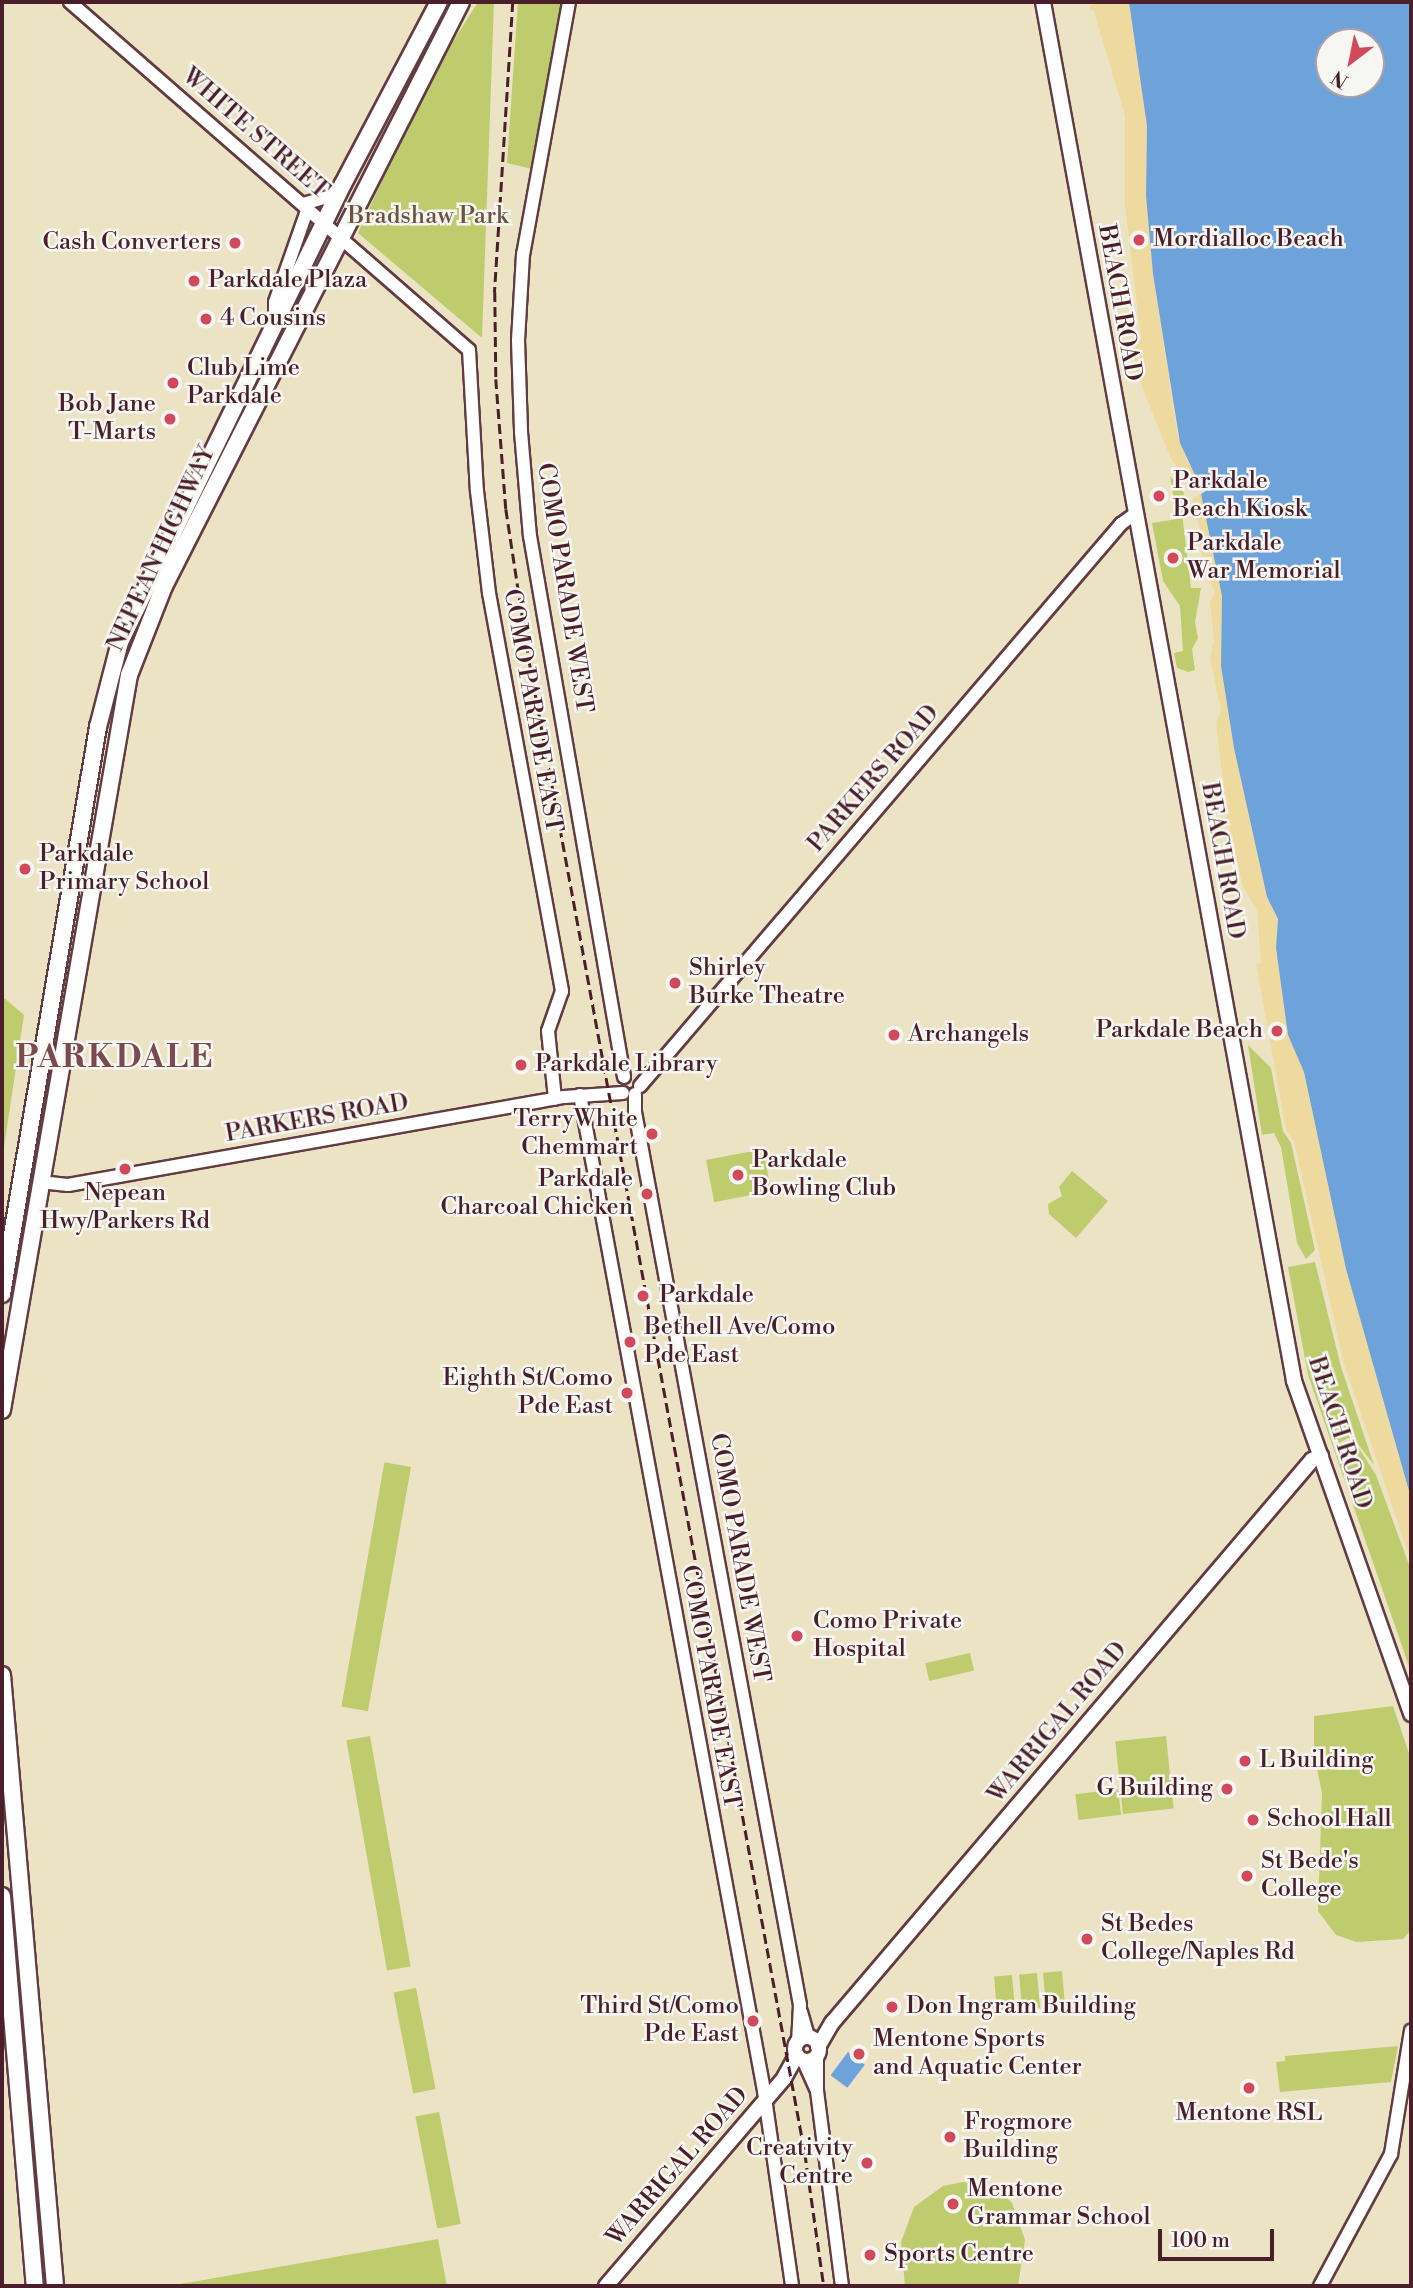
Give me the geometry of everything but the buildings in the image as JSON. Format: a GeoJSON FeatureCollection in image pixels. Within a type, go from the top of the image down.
{"type":"FeatureCollection","features":[{"type":"Feature","properties":{"kind":"highway","name":"NEPEAN HIGHWAY"},"geometry":{"type":"LineString","coordinates":[[2,1294],[101,708],[127,624],[169,533],[324,223],[439,2]]}},
{"type":"Feature","properties":{"kind":"highway","name":"NEPEAN HIGHWAY"},"geometry":{"type":"LineString","coordinates":[[2,1410],[122,701],[149,619],[312,290],[461,2]]}},
{"type":"Feature","properties":{"kind":"highway"},"geometry":{"type":"LineString","coordinates":[[295,282],[312,290]]}},
{"type":"Feature","properties":{"kind":"highway"},"geometry":{"type":"LineString","coordinates":[[186,500],[213,489]]}},
{"type":"Feature","properties":{"kind":"highway"},"geometry":{"type":"LineString","coordinates":[[169,533],[189,518],[200,516]]}},
{"type":"Feature","properties":{"kind":"highway"},"geometry":{"type":"LineString","coordinates":[[21,1178],[40,1182]]}},
{"type":"Feature","properties":{"kind":"highway"},"geometry":{"type":"LineString","coordinates":[[2,1675],[54,2286]]}},
{"type":"Feature","properties":{"kind":"highway"},"geometry":{"type":"LineString","coordinates":[[2,1896],[35,2286]]}},
{"type":"Feature","properties":{"kind":"highway"},"geometry":{"type":"LineString","coordinates":[[6,1940],[13,1918],[23,1915]]}},
{"type":"Feature","properties":{"kind":"highway"},"geometry":{"type":"LineString","coordinates":[[25,2178],[44,2177]]}},
{"type":"Feature","properties":{"kind":"main road","name":"BEACH ROAD"},"geometry":{"type":"LineString","coordinates":[[1043,2],[1294,1381],[1411,1714]]}},
{"type":"Feature","properties":{"kind":"main road","name":"WARRIGAL ROAD"},"geometry":{"type":"LineString","coordinates":[[606,2286],[1294,1480],[1321,1456]]}},
{"type":"Feature","properties":{"kind":"street","name":"WHITE STREET"},"geometry":{"type":"LineString","coordinates":[[70,2],[466,344],[470,357]]}},
{"type":"Feature","properties":{"kind":"street","name":"COMO PARADE WEST"},"geometry":{"type":"LineString","coordinates":[[569,2],[523,254],[518,340],[530,536],[807,2049],[817,2091],[842,2286]]}},
{"type":"Feature","properties":{"kind":"street"},"geometry":{"type":"LineString","coordinates":[[275,322],[275,302],[305,206],[339,194]]}},
{"type":"Feature","properties":{"kind":"street","name":"COMO PARADE EAST"},"geometry":{"type":"LineString","coordinates":[[470,357],[477,491],[489,593],[562,991],[548,1031],[559,1098]]}},
{"type":"Feature","properties":{"kind":"street","name":"PARKERS ROAD"},"geometry":{"type":"LineString","coordinates":[[40,1182],[60,1185],[90,1182],[602,1092],[630,1085],[649,1075],[1121,524],[1135,514]]}},
{"type":"Feature","properties":{"kind":"street","name":"COMO PARADE EAST"},"geometry":{"type":"LineString","coordinates":[[580,1095],[765,2101],[792,2286]]}},
{"type":"Feature","properties":{"kind":"street"},"geometry":{"type":"LineString","coordinates":[[1320,2286],[1391,2154],[1411,2031]]}},
{"type":"Feature","properties":{"kind":"green space","name":"Bradshaw Park"},"geometry":{"type":"Polygon","coordinates":[[[478,2],[494,2],[482,338],[358,233],[428,81],[478,2]]]}},
{"type":"Feature","properties":{"kind":"green space"},"geometry":{"type":"Polygon","coordinates":[[[518,2],[565,2],[532,169],[507,163],[518,2]]]}},
{"type":"Feature","properties":{"kind":"green space"},"geometry":{"type":"Polygon","coordinates":[[[1170,476],[1184,493],[1181,505],[1191,588],[1201,588],[1195,622],[1198,638],[1192,649],[1195,670],[1188,672],[1177,668],[1174,653],[1183,651],[1180,606],[1163,581],[1152,523],[1177,519],[1170,476]]]}},
{"type":"Feature","properties":{"kind":"green space"},"geometry":{"type":"Polygon","coordinates":[[[2,996],[24,1015],[2,1160],[2,996]]]}},
{"type":"Feature","properties":{"kind":"green space"},"geometry":{"type":"Polygon","coordinates":[[[1248,1045],[1271,1068],[1283,1131],[1291,1143],[1315,1250],[1306,1259],[1297,1243],[1281,1147],[1274,1133],[1262,1135],[1248,1045]]]}},
{"type":"Feature","properties":{"kind":"green space","name":"Parkdale Bowling Club"},"geometry":{"type":"Polygon","coordinates":[[[763,1149],[771,1191],[714,1202],[706,1160],[763,1149]]]}},
{"type":"Feature","properties":{"kind":"green space"},"geometry":{"type":"Polygon","coordinates":[[[1072,1171],[1108,1201],[1076,1238],[1049,1214],[1048,1204],[1062,1196],[1059,1187],[1072,1171]]]}},
{"type":"Feature","properties":{"kind":"green space"},"geometry":{"type":"Polygon","coordinates":[[[1315,1262],[1341,1367],[1374,1465],[1354,1439],[1348,1438],[1337,1444],[1355,1442],[1376,1475],[1411,1570],[1411,1672],[1308,1375],[1288,1267],[1315,1262]]]}},
{"type":"Feature","properties":{"kind":"green space"},"geometry":{"type":"Polygon","coordinates":[[[384,1462],[411,1467],[368,1711],[341,1707],[384,1462]]]}},
{"type":"Feature","properties":{"kind":"green space"},"geometry":{"type":"Polygon","coordinates":[[[970,1653],[974,1671],[929,1681],[925,1663],[970,1653]]]}},
{"type":"Feature","properties":{"kind":"green space"},"geometry":{"type":"Polygon","coordinates":[[[1393,1706],[1411,1759],[1411,1930],[1403,1939],[1357,1942],[1336,1935],[1318,1911],[1322,1793],[1314,1754],[1314,1716],[1393,1706]]]}},
{"type":"Feature","properties":{"kind":"green space"},"geometry":{"type":"Polygon","coordinates":[[[370,1736],[411,1966],[387,1971],[346,1740],[370,1736]]]}},
{"type":"Feature","properties":{"kind":"green space"},"geometry":{"type":"Polygon","coordinates":[[[1166,1736],[1174,1809],[1123,1814],[1115,1741],[1166,1736]]]}},
{"type":"Feature","properties":{"kind":"green space"},"geometry":{"type":"Polygon","coordinates":[[[1118,1789],[1121,1815],[1078,1820],[1075,1794],[1118,1789]]]}},
{"type":"Feature","properties":{"kind":"green space"},"geometry":{"type":"Polygon","coordinates":[[[1062,1971],[1065,2006],[1046,2008],[1043,1973],[1062,1971]]]}},
{"type":"Feature","properties":{"kind":"green space"},"geometry":{"type":"Polygon","coordinates":[[[1037,1973],[1040,2008],[1022,2009],[1019,1975],[1037,1973]]]}},
{"type":"Feature","properties":{"kind":"green space"},"geometry":{"type":"Polygon","coordinates":[[[1012,1975],[1015,2010],[997,2011],[994,1977],[1012,1975]]]}},
{"type":"Feature","properties":{"kind":"green space"},"geometry":{"type":"Polygon","coordinates":[[[416,1988],[436,2089],[413,2093],[393,1992],[416,1988]]]}},
{"type":"Feature","properties":{"kind":"green space"},"geometry":{"type":"Polygon","coordinates":[[[1398,2046],[1391,2082],[1280,2092],[1276,2062],[1285,2061],[1285,2056],[1398,2046]]]}},
{"type":"Feature","properties":{"kind":"green space"},"geometry":{"type":"Polygon","coordinates":[[[439,2112],[461,2224],[437,2228],[415,2117],[439,2112]]]}},
{"type":"Feature","properties":{"kind":"green space"},"geometry":{"type":"Polygon","coordinates":[[[963,2182],[997,2188],[1012,2203],[1025,2240],[1018,2286],[905,2286],[901,2242],[914,2207],[943,2186],[963,2182]]]}},
{"type":"Feature","properties":{"kind":"green space"},"geometry":{"type":"Polygon","coordinates":[[[438,2239],[447,2286],[169,2286],[438,2239]]]}},
{"type":"Feature","properties":{"kind":"sand","name":"Mordialloc Beach"},"geometry":{"type":"Polygon","coordinates":[[[1095,2],[1129,2],[1147,126],[1146,196],[1153,274],[1177,431],[1187,461],[1201,483],[1189,481],[1171,459],[1135,369],[1135,343],[1141,339],[1125,206],[1125,116],[1094,11],[1089,8],[1095,2]]]}},
{"type":"Feature","properties":{"kind":"sand","name":"Parkdale Beach"},"geometry":{"type":"Polygon","coordinates":[[[1201,494],[1222,596],[1221,666],[1234,748],[1267,897],[1278,919],[1276,948],[1287,1027],[1304,1072],[1346,1269],[1411,1498],[1411,1561],[1344,1364],[1294,1141],[1286,1130],[1256,964],[1261,963],[1257,910],[1242,885],[1227,816],[1216,723],[1221,710],[1210,658],[1214,641],[1210,601],[1215,592],[1202,567],[1200,529],[1193,507],[1193,498],[1201,494]]]}},
{"type":"Feature","properties":{"kind":"water"},"geometry":{"type":"Polygon","coordinates":[[[1129,2],[1411,2],[1411,1498],[1346,1269],[1304,1072],[1288,1035],[1276,948],[1278,919],[1267,897],[1234,748],[1221,666],[1222,596],[1201,494],[1209,489],[1194,473],[1180,443],[1153,274],[1146,196],[1147,126],[1129,2]]]}},
{"type":"Feature","properties":{"kind":"water"},"geometry":{"type":"Polygon","coordinates":[[[848,2052],[865,2065],[847,2088],[831,2075],[848,2052]]]}},
{"type":"Feature","properties":{"kind":"railway"},"geometry":{"type":"LineString","coordinates":[[513,2],[495,292],[496,379],[506,509],[530,665],[805,2153],[824,2286]]}},
{"type":"Feature","properties":{"kind":"place","name":"Mordialloc Beach"},"geometry":{"type":"Point","coordinates":[1139,240]}},
{"type":"Feature","properties":{"kind":"place","name":"Cash Converters"},"geometry":{"type":"Point","coordinates":[235,243]}},
{"type":"Feature","properties":{"kind":"place","name":"Parkdale Plaza"},"geometry":{"type":"Point","coordinates":[194,281]}},
{"type":"Feature","properties":{"kind":"place","name":"4 Cousins"},"geometry":{"type":"Point","coordinates":[206,319]}},
{"type":"Feature","properties":{"kind":"place","name":"Club Lime Parkdale"},"geometry":{"type":"Point","coordinates":[173,383]}},
{"type":"Feature","properties":{"kind":"place","name":"Bob Jane T-Marts"},"geometry":{"type":"Point","coordinates":[170,419]}},
{"type":"Feature","properties":{"kind":"place","name":"Parkdale Beach Kiosk"},"geometry":{"type":"Point","coordinates":[1159,496]}},
{"type":"Feature","properties":{"kind":"place","name":"Parkdale War Memorial"},"geometry":{"type":"Point","coordinates":[1173,558]}},
{"type":"Feature","properties":{"kind":"place","name":"Parkdale Primary School"},"geometry":{"type":"Point","coordinates":[25,869]}},
{"type":"Feature","properties":{"kind":"place","name":"Shirley Burke Theatre"},"geometry":{"type":"Point","coordinates":[675,983]}},
{"type":"Feature","properties":{"kind":"place","name":"Parkdale Beach"},"geometry":{"type":"Point","coordinates":[1277,1031]}},
{"type":"Feature","properties":{"kind":"place","name":"Archangels"},"geometry":{"type":"Point","coordinates":[894,1035]}},
{"type":"Feature","properties":{"kind":"place","name":"Parkdale Library"},"geometry":{"type":"Point","coordinates":[521,1065]}},
{"type":"Feature","properties":{"kind":"place","name":"TerryWhite Chemmart"},"geometry":{"type":"Point","coordinates":[652,1134]}},
{"type":"Feature","properties":{"kind":"place","name":"Nepean Hwy/Parkers Rd"},"geometry":{"type":"Point","coordinates":[125,1169]}},
{"type":"Feature","properties":{"kind":"place","name":"Parkdale Bowling Club"},"geometry":{"type":"Point","coordinates":[738,1175]}},
{"type":"Feature","properties":{"kind":"place","name":"Parkdale Charcoal Chicken"},"geometry":{"type":"Point","coordinates":[647,1194]}},
{"type":"Feature","properties":{"kind":"place","name":"Parkdale"},"geometry":{"type":"Point","coordinates":[643,1296]}},
{"type":"Feature","properties":{"kind":"place","name":"Bethell Ave/Como Pde East"},"geometry":{"type":"Point","coordinates":[630,1342]}},
{"type":"Feature","properties":{"kind":"place","name":"Eighth St/Como Pde East"},"geometry":{"type":"Point","coordinates":[627,1393]}},
{"type":"Feature","properties":{"kind":"place","name":"Como Private Hospital"},"geometry":{"type":"Point","coordinates":[797,1636]}},
{"type":"Feature","properties":{"kind":"place","name":"L Building"},"geometry":{"type":"Point","coordinates":[1245,1761]}},
{"type":"Feature","properties":{"kind":"place","name":"G Building"},"geometry":{"type":"Point","coordinates":[1227,1789]}},
{"type":"Feature","properties":{"kind":"place","name":"School Hall"},"geometry":{"type":"Point","coordinates":[1253,1820]}},
{"type":"Feature","properties":{"kind":"place","name":"St Bede's College"},"geometry":{"type":"Point","coordinates":[1247,1876]}},
{"type":"Feature","properties":{"kind":"place","name":"St Bedes College/Naples Rd"},"geometry":{"type":"Point","coordinates":[1087,1939]}},
{"type":"Feature","properties":{"kind":"place","name":"Don Ingram Building"},"geometry":{"type":"Point","coordinates":[892,2007]}},
{"type":"Feature","properties":{"kind":"place","name":"Third St/Como Pde East"},"geometry":{"type":"Point","coordinates":[753,2021]}},
{"type":"Feature","properties":{"kind":"place","name":"Mentone Sports and Aquatic Center"},"geometry":{"type":"Point","coordinates":[859,2054]}},
{"type":"Feature","properties":{"kind":"place","name":"Mentone RSL"},"geometry":{"type":"Point","coordinates":[1249,2088]}},
{"type":"Feature","properties":{"kind":"place","name":"Frogmore Building"},"geometry":{"type":"Point","coordinates":[950,2137]}},
{"type":"Feature","properties":{"kind":"place","name":"Creativity Centre"},"geometry":{"type":"Point","coordinates":[867,2163]}},
{"type":"Feature","properties":{"kind":"place","name":"Mentone Grammar School"},"geometry":{"type":"Point","coordinates":[953,2204]}},
{"type":"Feature","properties":{"kind":"place","name":"Sports Centre"},"geometry":{"type":"Point","coordinates":[870,2255]}},
{"type":"Feature","properties":{"kind":"district","name":"PARKDALE"},"geometry":{"type":"Point","coordinates":[115,1057]}}]}
